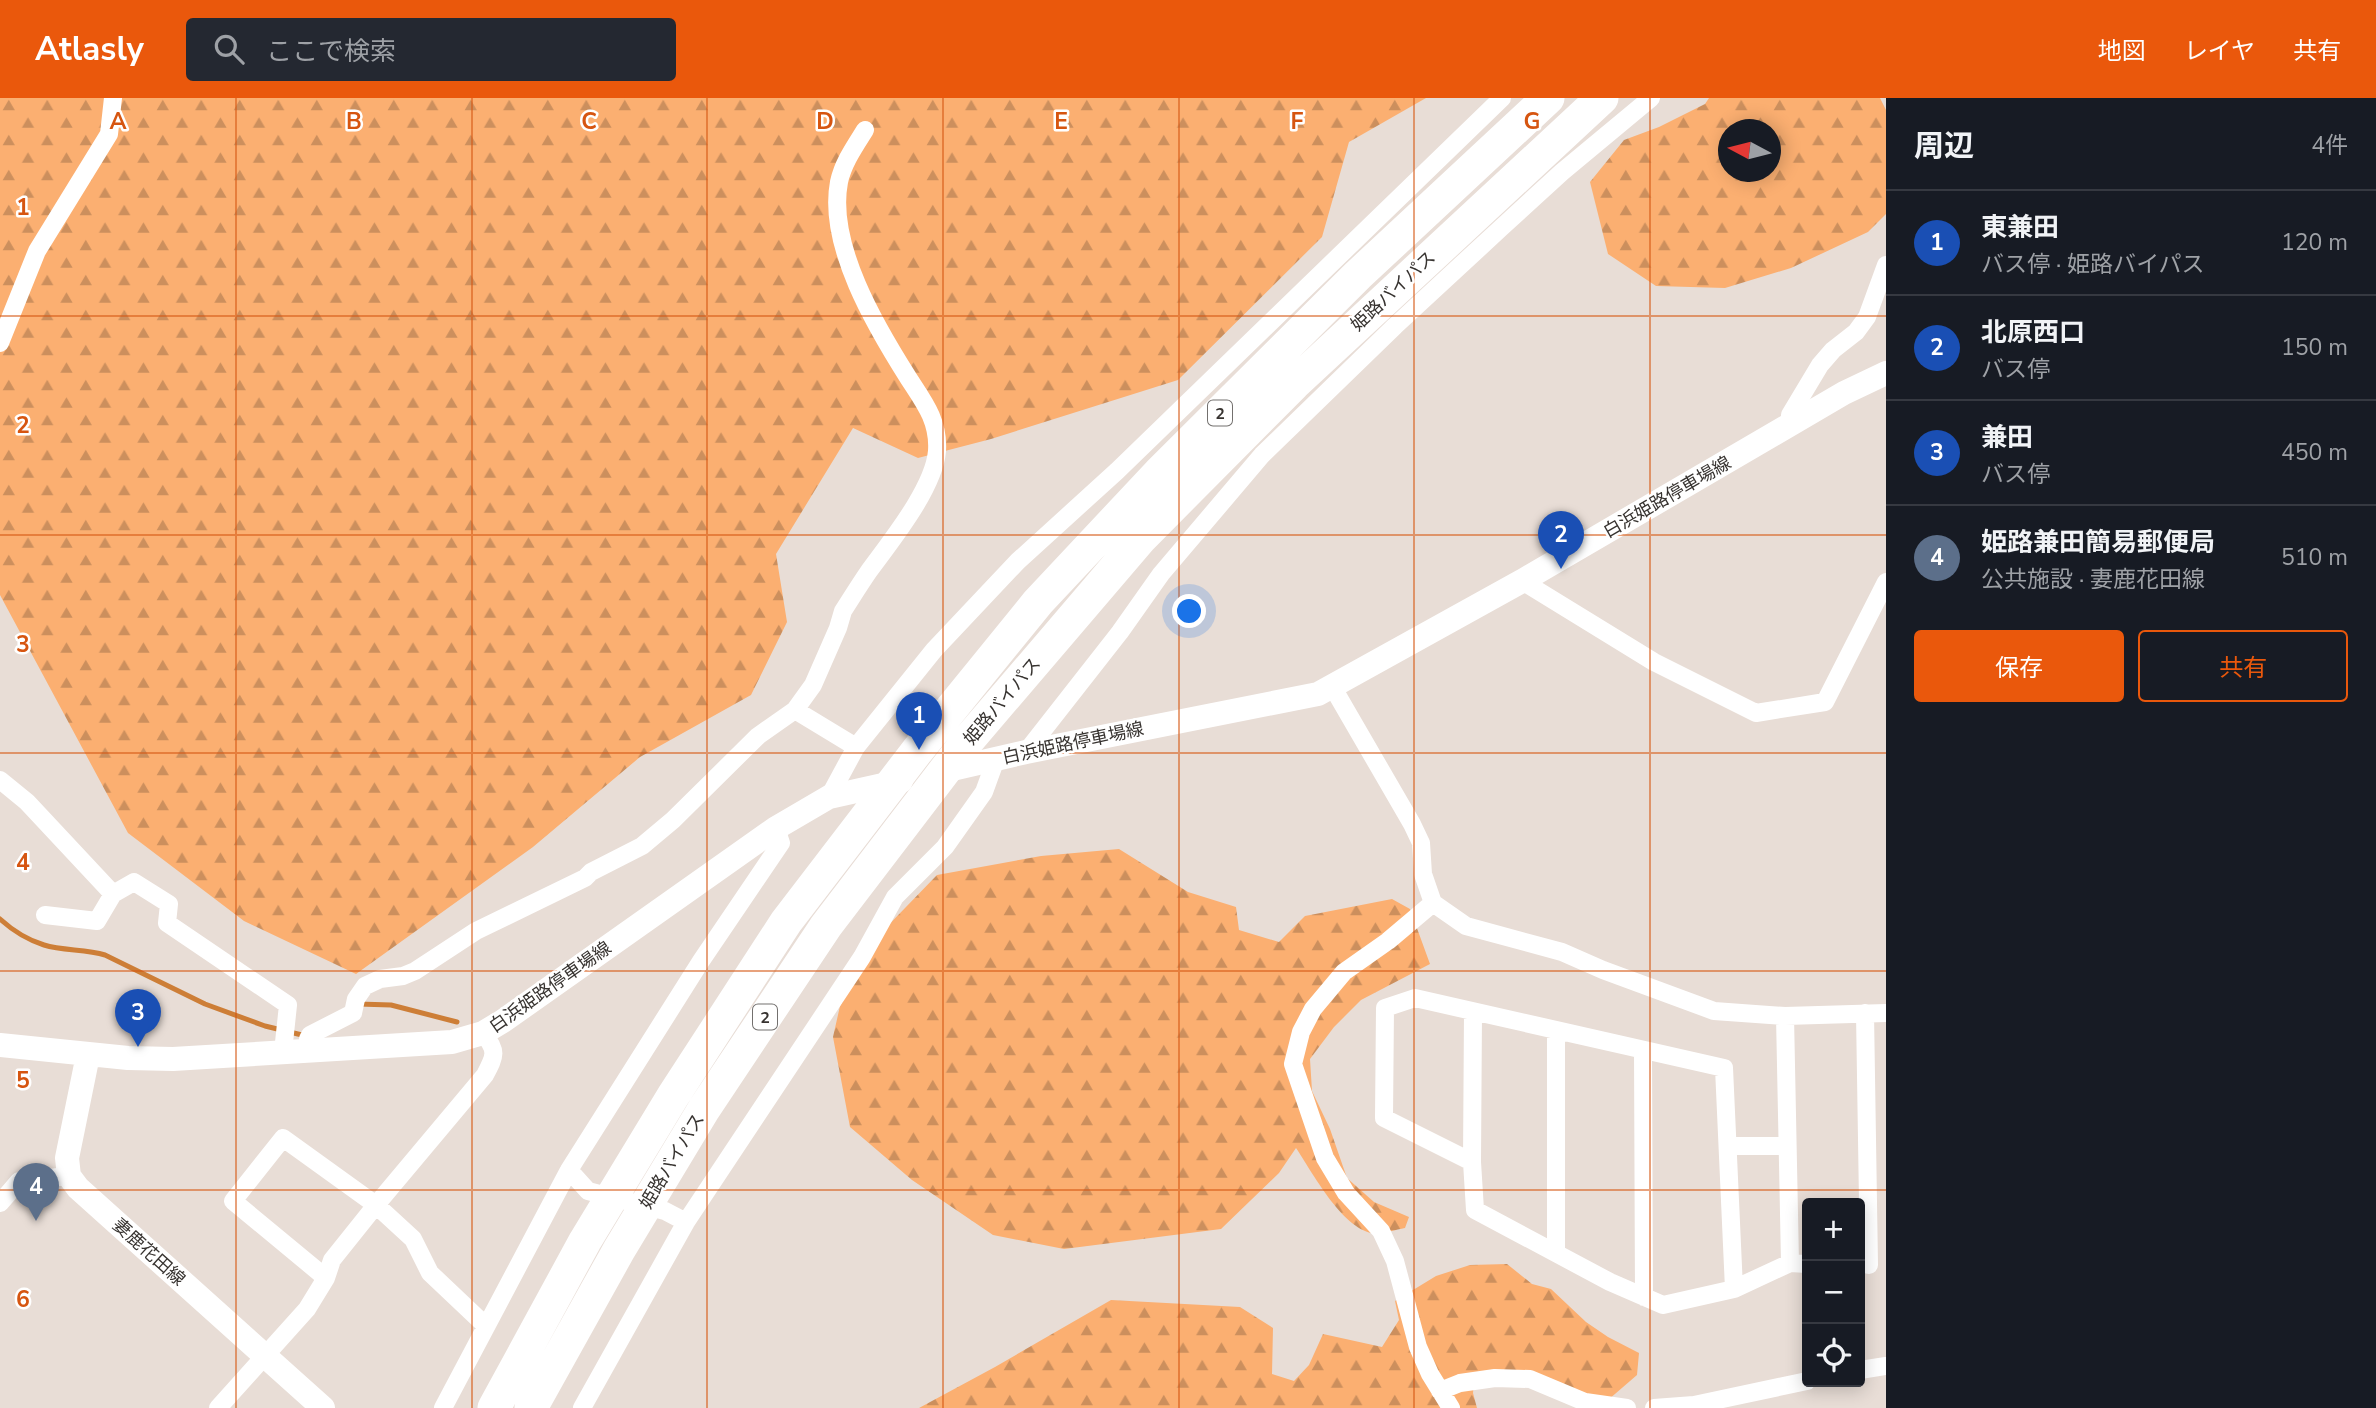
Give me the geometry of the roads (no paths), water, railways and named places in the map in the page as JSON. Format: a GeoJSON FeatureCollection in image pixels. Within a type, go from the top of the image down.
{"type":"FeatureCollection","features":[{"type":"Feature","properties":{"kind":"highway","name":"姫路バイパス"},"geometry":{"type":"LineString","coordinates":[[494,1408],[585,1241],[673,1096],[786,922],[917,751],[1038,602],[1159,473],[1358,275],[1548,98]]}},
{"type":"Feature","properties":{"kind":"highway","name":"姫路バイパス"},"geometry":{"type":"LineString","coordinates":[[531,1408],[619,1250],[704,1109],[825,926],[965,744],[1151,529],[1294,384],[1602,98]]}},
{"type":"Feature","properties":{"kind":"main road","name":"白浜姫路停車場線"},"geometry":{"type":"LineString","coordinates":[[0,1045],[88,1055],[173,1059],[291,1041],[453,1042],[483,1033],[776,828],[829,797],[1026,752],[1318,694],[1522,581],[1844,393],[1886,373]]}},
{"type":"Feature","properties":{"kind":"main road"},"geometry":{"type":"LineString","coordinates":[[69,1176],[67,1158],[88,1055]]}},
{"type":"Feature","properties":{"kind":"main road","name":"妻鹿花田線"},"geometry":{"type":"LineString","coordinates":[[69,1176],[78,1188],[323,1408]]}},
{"type":"Feature","properties":{"kind":"street"},"geometry":{"type":"LineString","coordinates":[[0,343],[37,251],[109,134],[113,98]]}},
{"type":"Feature","properties":{"kind":"street"},"geometry":{"type":"LineString","coordinates":[[829,797],[856,747],[934,650],[1018,561],[1118,471],[1502,98]]}},
{"type":"Feature","properties":{"kind":"street"},"geometry":{"type":"LineString","coordinates":[[1026,752],[1120,632],[1161,574],[1262,455],[1492,236],[1562,172],[1651,98]]}},
{"type":"Feature","properties":{"kind":"street"},"geometry":{"type":"LineString","coordinates":[[45,915],[97,921],[113,894],[134,882],[169,904],[167,923],[288,1005],[291,1041],[308,1039],[354,1006],[365,986],[380,979],[403,976],[415,971],[476,931],[586,878],[591,872],[642,846],[673,820],[758,736],[795,709],[813,685],[843,611],[915,506],[937,453],[935,422],[875,322],[856,284],[840,230],[837,200],[840,179],[865,130]]}},
{"type":"Feature","properties":{"kind":"street"},"geometry":{"type":"LineString","coordinates":[[1794,423],[1790,415],[1821,365],[1833,350],[1856,332],[1867,317],[1886,265]]}},
{"type":"Feature","properties":{"kind":"street"},"geometry":{"type":"LineString","coordinates":[[1522,581],[1654,662],[1756,713],[1825,702],[1886,582]]}},
{"type":"Feature","properties":{"kind":"street"},"geometry":{"type":"LineString","coordinates":[[1332,686],[1421,843],[1423,874],[1433,903],[1466,926],[1562,952],[1714,1011],[1784,1016],[1886,1013]]}},
{"type":"Feature","properties":{"kind":"street"},"geometry":{"type":"LineString","coordinates":[[795,709],[856,747]]}},
{"type":"Feature","properties":{"kind":"street"},"geometry":{"type":"LineString","coordinates":[[582,1408],[686,1222],[862,957],[895,897],[945,847],[984,792],[996,759]]}},
{"type":"Feature","properties":{"kind":"street"},"geometry":{"type":"LineString","coordinates":[[0,780],[27,802],[113,894]]}},
{"type":"Feature","properties":{"kind":"street"},"geometry":{"type":"LineString","coordinates":[[443,1408],[569,1170],[701,961],[781,844],[776,828]]}},
{"type":"Feature","properties":{"kind":"street"},"geometry":{"type":"LineString","coordinates":[[1433,903],[1388,941],[1344,972],[1313,1009],[1301,1032],[1293,1064],[1325,1158],[1346,1193],[1381,1231],[1395,1261],[1418,1346],[1451,1408]]}},
{"type":"Feature","properties":{"kind":"street"},"geometry":{"type":"LineString","coordinates":[[1472,1163],[1384,1118],[1385,1008],[1415,998],[1724,1068],[1734,1289]]}},
{"type":"Feature","properties":{"kind":"street"},"geometry":{"type":"LineString","coordinates":[[1473,1012],[1472,1163],[1475,1210],[1610,1282],[1664,1305],[1734,1289],[1798,1264],[1787,1146],[1784,1016]]}},
{"type":"Feature","properties":{"kind":"street"},"geometry":{"type":"LineString","coordinates":[[1865,1013],[1872,1265]]}},
{"type":"Feature","properties":{"kind":"street"},"geometry":{"type":"LineString","coordinates":[[1556,1030],[1556,1253]]}},
{"type":"Feature","properties":{"kind":"street"},"geometry":{"type":"LineString","coordinates":[[218,1408],[307,1309],[326,1278],[332,1260],[485,1075],[493,1059],[493,1045],[483,1033]]}},
{"type":"Feature","properties":{"kind":"street"},"geometry":{"type":"LineString","coordinates":[[1643,1050],[1644,1297]]}},
{"type":"Feature","properties":{"kind":"street"},"geometry":{"type":"LineString","coordinates":[[326,1278],[233,1201],[283,1139],[376,1205],[413,1239],[430,1273],[486,1326]]}},
{"type":"Feature","properties":{"kind":"street"},"geometry":{"type":"LineString","coordinates":[[1728,1146],[1787,1146]]}},
{"type":"Feature","properties":{"kind":"street"},"geometry":{"type":"LineString","coordinates":[[569,1170],[589,1191],[665,1211],[686,1222]]}},
{"type":"Feature","properties":{"kind":"street"},"geometry":{"type":"LineString","coordinates":[[0,1203],[19,1181],[69,1176]]}},
{"type":"Feature","properties":{"kind":"street"},"geometry":{"type":"LineString","coordinates":[[1865,1369],[1886,1366]]}},
{"type":"Feature","properties":{"kind":"street"},"geometry":{"type":"LineString","coordinates":[[1440,1391],[1460,1383],[1495,1378],[1530,1379],[1585,1402],[1626,1408]]}},
{"type":"Feature","properties":{"kind":"street"},"geometry":{"type":"LineString","coordinates":[[1654,1408],[1694,1405],[1802,1382]]}},
{"type":"Feature","properties":{"kind":"waterway"},"geometry":{"type":"LineString","coordinates":[[0,919],[38,943],[105,955],[205,1004],[265,1026],[302,1035],[306,1032]]}},
{"type":"Feature","properties":{"kind":"waterway"},"geometry":{"type":"LineString","coordinates":[[358,1004],[391,1005],[457,1022]]}},
{"type":"Feature","properties":{"kind":"place","name":"北原西口"},"geometry":{"type":"Point","coordinates":[1561,569]}},
{"type":"Feature","properties":{"kind":"place","name":"東兼田"},"geometry":{"type":"Point","coordinates":[919,750]}},
{"type":"Feature","properties":{"kind":"place","name":"兼田"},"geometry":{"type":"Point","coordinates":[138,1047]}},
{"type":"Feature","properties":{"kind":"place","name":"姫路兼田簡易郵便局"},"geometry":{"type":"Point","coordinates":[36,1221]}}]}
